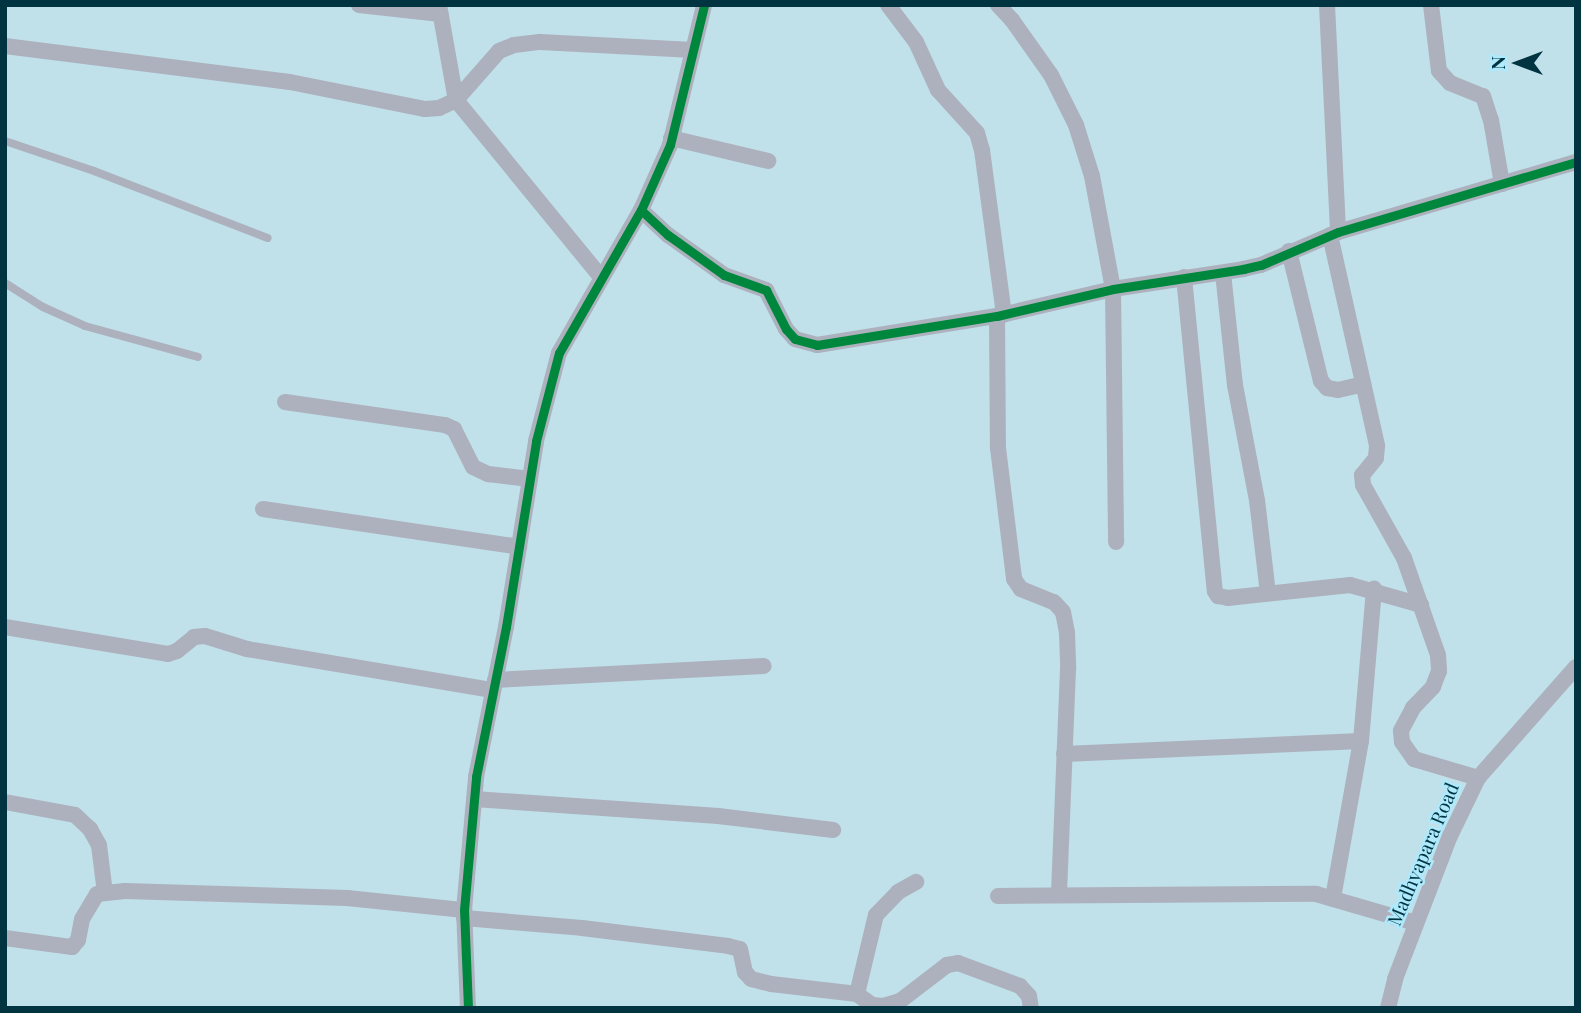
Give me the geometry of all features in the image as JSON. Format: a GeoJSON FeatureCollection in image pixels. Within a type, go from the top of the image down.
{"type":"FeatureCollection","features":[{"type":"Feature","properties":{"kind":"street"},"geometry":{"type":"LineString","coordinates":[[359,5],[440,9],[456,100],[601,276]]}},
{"type":"Feature","properties":{"kind":"street"},"geometry":{"type":"LineString","coordinates":[[467,1008],[464,914],[474,799],[536,441],[559,353],[641,210],[671,138],[705,5]]}},
{"type":"Feature","properties":{"kind":"street"},"geometry":{"type":"LineString","coordinates":[[888,5],[916,42],[937,90],[977,133],[982,150],[1000,316],[998,448],[1014,579],[1021,589],[1054,602],[1063,612],[1068,669],[1059,893]]}},
{"type":"Feature","properties":{"kind":"street"},"geometry":{"type":"LineString","coordinates":[[998,5],[1012,20],[1051,75],[1076,125],[1092,176],[1113,289],[1116,542]]}},
{"type":"Feature","properties":{"kind":"street"},"geometry":{"type":"LineString","coordinates":[[1327,5],[1334,233],[1377,446],[1376,458],[1362,475],[1363,485],[1404,558],[1435,644],[1439,671],[1433,687],[1406,720],[1401,731],[1402,742],[1414,759],[1478,778]]}},
{"type":"Feature","properties":{"kind":"street"},"geometry":{"type":"LineString","coordinates":[[1431,5],[1439,71],[1450,83],[1483,96],[1491,120],[1502,184]]}},
{"type":"Feature","properties":{"kind":"street"},"geometry":{"type":"LineString","coordinates":[[5,46],[290,82],[425,109],[439,108],[456,100],[499,51],[514,45],[540,42],[693,50]]}},
{"type":"Feature","properties":{"kind":"street"},"geometry":{"type":"LineString","coordinates":[[671,138],[768,161]]}},
{"type":"Feature","properties":{"kind":"street"},"geometry":{"type":"LineString","coordinates":[[641,210],[668,235],[724,275],[766,290],[786,329],[802,343],[817,345],[1000,316],[1113,289],[1261,265],[1334,233],[1576,162]]}},
{"type":"Feature","properties":{"kind":"street"},"geometry":{"type":"LineString","coordinates":[[1289,251],[1321,381],[1327,388],[1338,390],[1363,384]]}},
{"type":"Feature","properties":{"kind":"street"},"geometry":{"type":"LineString","coordinates":[[1223,273],[1235,385],[1257,500],[1268,593]]}},
{"type":"Feature","properties":{"kind":"street"},"geometry":{"type":"LineString","coordinates":[[1184,277],[1215,591],[1218,596],[1228,598],[1350,585],[1374,589],[1421,604]]}},
{"type":"Feature","properties":{"kind":"street"},"geometry":{"type":"LineString","coordinates":[[285,402],[445,425],[454,429],[473,467],[488,474],[530,479]]}},
{"type":"Feature","properties":{"kind":"street"},"geometry":{"type":"LineString","coordinates":[[263,509],[519,547]]}},
{"type":"Feature","properties":{"kind":"street"},"geometry":{"type":"LineString","coordinates":[[1333,898],[1361,741],[1374,589]]}},
{"type":"Feature","properties":{"kind":"street"},"geometry":{"type":"LineString","coordinates":[[5,627],[168,654],[177,651],[194,637],[205,636],[247,649],[494,685],[764,666]]}},
{"type":"Feature","properties":{"kind":"street","name":"Madhyapara Road"},"geometry":{"type":"LineString","coordinates":[[1388,1008],[1395,979],[1450,836],[1478,778],[1576,667]]}},
{"type":"Feature","properties":{"kind":"street"},"geometry":{"type":"LineString","coordinates":[[1064,754],[1361,741]]}},
{"type":"Feature","properties":{"kind":"street"},"geometry":{"type":"LineString","coordinates":[[474,799],[718,816],[833,830]]}},
{"type":"Feature","properties":{"kind":"street"},"geometry":{"type":"LineString","coordinates":[[5,802],[75,815],[90,829],[99,845],[105,893]]}},
{"type":"Feature","properties":{"kind":"street"},"geometry":{"type":"LineString","coordinates":[[857,994],[876,915],[898,892],[916,882]]}},
{"type":"Feature","properties":{"kind":"street"},"geometry":{"type":"LineString","coordinates":[[5,938],[72,947],[78,940],[82,919],[92,900],[97,894],[105,893],[347,898],[728,946],[740,949],[745,972],[751,979],[771,984],[857,994],[872,1005],[883,1006],[912,994],[947,965],[958,963],[1020,986],[1029,996],[1031,1008]]}},
{"type":"Feature","properties":{"kind":"street"},"geometry":{"type":"LineString","coordinates":[[998,896],[1059,893],[1316,894],[1416,923]]}},
{"type":"Feature","properties":{"kind":"lane"},"geometry":{"type":"LineString","coordinates":[[5,141],[94,171],[268,238]]}},
{"type":"Feature","properties":{"kind":"lane"},"geometry":{"type":"LineString","coordinates":[[5,283],[43,307],[85,326],[198,357]]}},
{"type":"Feature","properties":{"kind":"cycle path"},"geometry":{"type":"LineString","coordinates":[[468,1008],[464,910],[476,777],[506,627],[536,441],[559,353],[641,210],[670,145],[704,5]]}},
{"type":"Feature","properties":{"kind":"cycle path"},"geometry":{"type":"LineString","coordinates":[[641,210],[668,235],[724,275],[766,290],[786,329],[795,339],[817,345],[997,316],[1113,289],[1261,265],[1338,232],[1576,162]]}}]}
